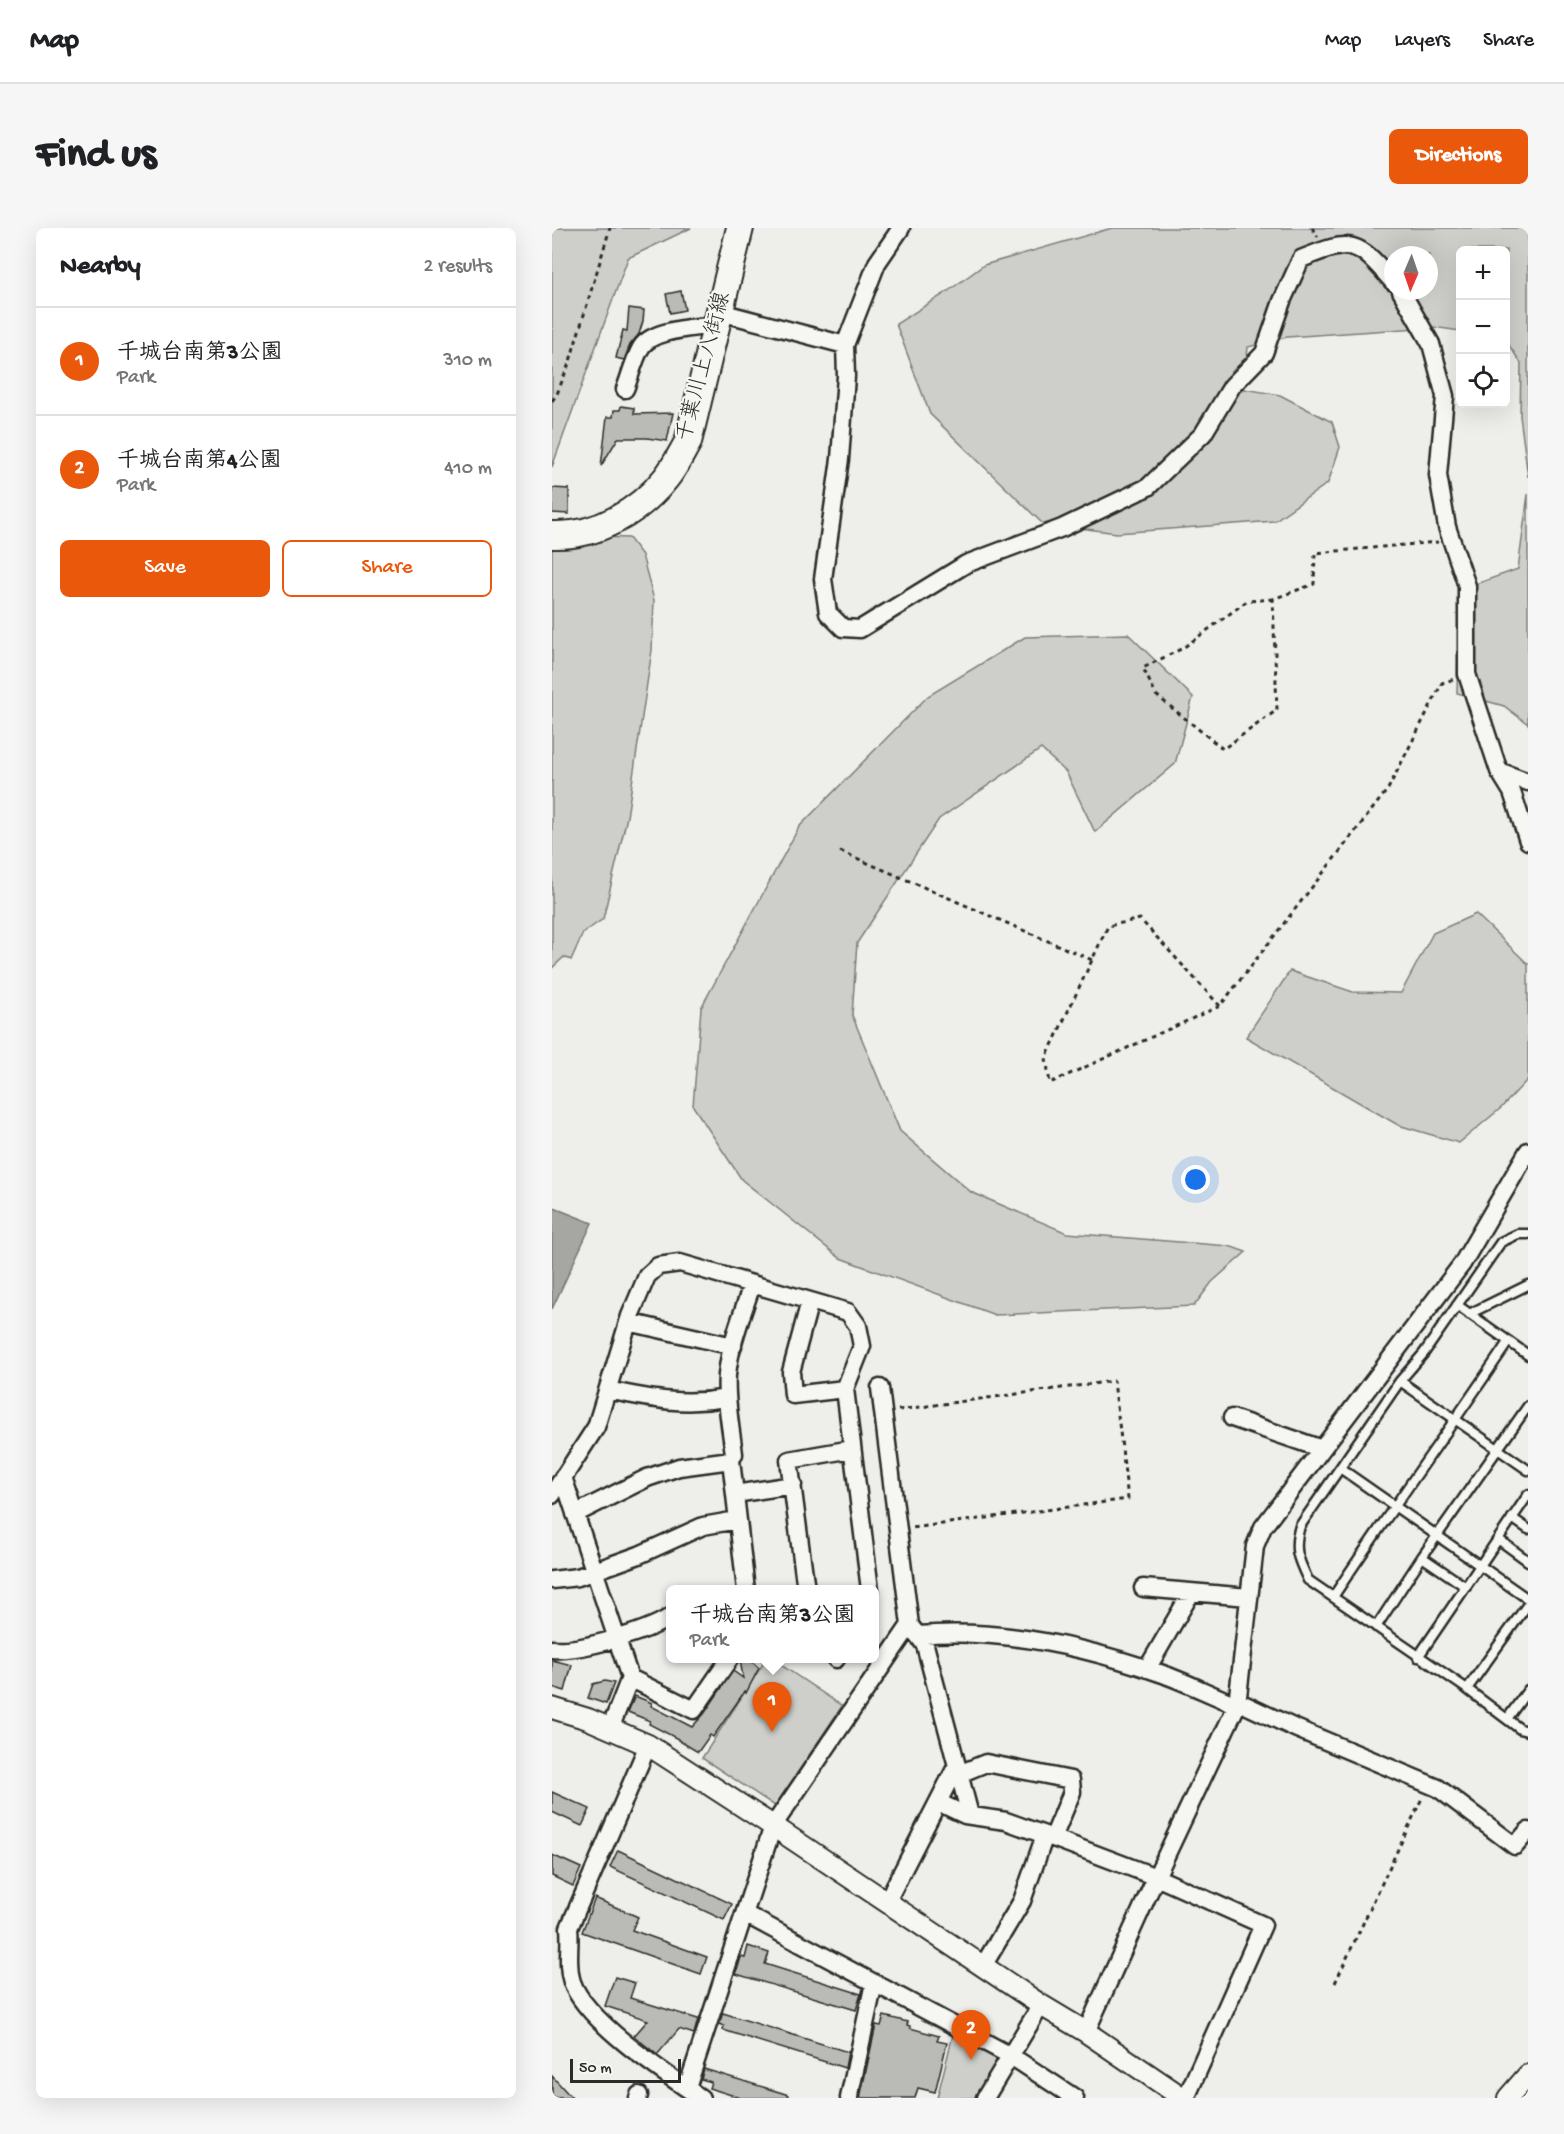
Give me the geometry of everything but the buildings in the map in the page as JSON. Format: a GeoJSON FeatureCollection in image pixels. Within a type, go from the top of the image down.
{"type":"FeatureCollection","features":[{"type":"Feature","properties":{"kind":"main road","name":"千葉川上八街線"},"geometry":{"type":"LineString","coordinates":[[552,535],[591,530],[620,518],[632,511],[666,478],[688,442],[740,228]]}},
{"type":"Feature","properties":{"kind":"street"},"geometry":{"type":"LineString","coordinates":[[901,228],[877,263],[845,345],[846,376],[840,459],[823,579],[828,613],[843,628],[860,629],[966,564],[1062,528],[1148,487],[1203,434],[1232,386],[1264,353],[1300,259],[1326,249],[1349,245],[1370,254],[1384,271]]}},
{"type":"Feature","properties":{"kind":"street"},"geometry":{"type":"LineString","coordinates":[[1406,300],[1431,344],[1445,396],[1438,475],[1447,527],[1467,586],[1467,674],[1499,771],[1512,792],[1528,841]]}},
{"type":"Feature","properties":{"kind":"street"},"geometry":{"type":"LineString","coordinates":[[625,389],[641,347],[648,339],[719,319],[845,345]]}},
{"type":"Feature","properties":{"kind":"street"},"geometry":{"type":"LineString","coordinates":[[1499,771],[1528,782]]}},
{"type":"Feature","properties":{"kind":"street"},"geometry":{"type":"LineString","coordinates":[[1086,2032],[1155,1877],[1237,1703],[1255,1546],[1263,1527],[1462,1264],[1528,1151]]}},
{"type":"Feature","properties":{"kind":"street"},"geometry":{"type":"LineString","coordinates":[[552,1495],[596,1427],[628,1322],[647,1276],[658,1266],[680,1263],[848,1312],[858,1326],[862,1346],[845,1389],[869,1585]]}},
{"type":"Feature","properties":{"kind":"street"},"geometry":{"type":"LineString","coordinates":[[741,1585],[731,1461],[734,1454],[727,1398],[727,1376],[733,1346],[752,1284]]}},
{"type":"Feature","properties":{"kind":"street"},"geometry":{"type":"LineString","coordinates":[[810,1301],[790,1372],[793,1395],[845,1389]]}},
{"type":"Feature","properties":{"kind":"street"},"geometry":{"type":"LineString","coordinates":[[628,1322],[733,1346]]}},
{"type":"Feature","properties":{"kind":"street"},"geometry":{"type":"LineString","coordinates":[[880,1388],[898,1530],[914,1630],[925,1645],[970,1815]]}},
{"type":"Feature","properties":{"kind":"street"},"geometry":{"type":"LineString","coordinates":[[608,1390],[674,1403],[696,1403],[727,1398]]}},
{"type":"Feature","properties":{"kind":"street"},"geometry":{"type":"LineString","coordinates":[[1232,1418],[1322,1449]]}},
{"type":"Feature","properties":{"kind":"street"},"geometry":{"type":"LineString","coordinates":[[805,1585],[789,1460],[852,1449]]}},
{"type":"Feature","properties":{"kind":"street"},"geometry":{"type":"LineString","coordinates":[[575,1514],[647,1478],[680,1467],[731,1461]]}},
{"type":"Feature","properties":{"kind":"street"},"geometry":{"type":"LineString","coordinates":[[563,1477],[630,1678],[610,1729]]}},
{"type":"Feature","properties":{"kind":"street"},"geometry":{"type":"LineString","coordinates":[[735,1494],[793,1485]]}},
{"type":"Feature","properties":{"kind":"street"},"geometry":{"type":"LineString","coordinates":[[552,1580],[578,1577],[639,1555],[703,1526],[737,1520]]}},
{"type":"Feature","properties":{"kind":"street"},"geometry":{"type":"LineString","coordinates":[[1143,1588],[1249,1597]]}},
{"type":"Feature","properties":{"kind":"street"},"geometry":{"type":"LineString","coordinates":[[1147,1669],[1191,1593]]}},
{"type":"Feature","properties":{"kind":"street"},"geometry":{"type":"LineString","coordinates":[[552,1649],[578,1649],[617,1638],[666,1619]]}},
{"type":"Feature","properties":{"kind":"street"},"geometry":{"type":"LineString","coordinates":[[914,1630],[1025,1639],[1057,1644],[1147,1669],[1237,1703],[1438,1788],[1515,1846],[1528,1831]]}},
{"type":"Feature","properties":{"kind":"street"},"geometry":{"type":"LineString","coordinates":[[687,2088],[774,1826],[914,1630]]}},
{"type":"Feature","properties":{"kind":"street"},"geometry":{"type":"LineString","coordinates":[[630,1678],[694,1710],[727,1663]]}},
{"type":"Feature","properties":{"kind":"street"},"geometry":{"type":"LineString","coordinates":[[552,1708],[648,1745],[1185,2098],[1263,1925],[1155,1877],[1049,1836],[1006,1821],[970,1815],[938,1802]]}},
{"type":"Feature","properties":{"kind":"street"},"geometry":{"type":"LineString","coordinates":[[648,1745],[569,1928],[571,1945],[568,1967],[572,1983],[580,1998],[598,2019],[651,2064],[701,2098]]}},
{"type":"Feature","properties":{"kind":"street"},"geometry":{"type":"LineString","coordinates":[[887,1901],[938,1802],[958,1769],[986,1763],[1071,1780],[1072,1792],[1049,1836],[1022,1901],[983,1966]]}},
{"type":"Feature","properties":{"kind":"street"},"geometry":{"type":"LineString","coordinates":[[745,1914],[1011,2056],[1075,2098]]}},
{"type":"Feature","properties":{"kind":"street"},"geometry":{"type":"LineString","coordinates":[[849,2098],[874,1983]]}},
{"type":"Feature","properties":{"kind":"street"},"geometry":{"type":"LineString","coordinates":[[985,2098],[1041,2004]]}},
{"type":"Feature","properties":{"kind":"street"},"geometry":{"type":"LineString","coordinates":[[1508,2098],[1528,2075]]}},
{"type":"Feature","properties":{"kind":"lane"},"geometry":{"type":"LineString","coordinates":[[1528,1234],[1518,1234],[1501,1242],[1424,1353],[1400,1381],[1300,1526],[1295,1542],[1298,1560],[1308,1580],[1467,1689],[1520,1729],[1528,1731]]}},
{"type":"Feature","properties":{"kind":"lane"},"geometry":{"type":"LineString","coordinates":[[1469,1314],[1528,1285]]}},
{"type":"Feature","properties":{"kind":"lane"},"geometry":{"type":"LineString","coordinates":[[1457,1305],[1528,1355]]}},
{"type":"Feature","properties":{"kind":"lane"},"geometry":{"type":"LineString","coordinates":[[1333,1597],[1508,1342]]}},
{"type":"Feature","properties":{"kind":"lane"},"geometry":{"type":"LineString","coordinates":[[1400,1381],[1528,1470]]}},
{"type":"Feature","properties":{"kind":"lane"},"geometry":{"type":"LineString","coordinates":[[1376,1627],[1528,1406]]}},
{"type":"Feature","properties":{"kind":"lane"},"geometry":{"type":"LineString","coordinates":[[1340,1468],[1528,1599]]}},
{"type":"Feature","properties":{"kind":"lane"},"geometry":{"type":"LineString","coordinates":[[1418,1657],[1528,1495]]}},
{"type":"Feature","properties":{"kind":"lane"},"geometry":{"type":"LineString","coordinates":[[1512,1518],[1528,1529]]}},
{"type":"Feature","properties":{"kind":"lane"},"geometry":{"type":"LineString","coordinates":[[1498,1539],[1528,1561]]}},
{"type":"Feature","properties":{"kind":"lane"},"geometry":{"type":"LineString","coordinates":[[1422,1557],[1466,1587]]}},
{"type":"Feature","properties":{"kind":"lane"},"geometry":{"type":"LineString","coordinates":[[1467,1689],[1528,1604]]}},
{"type":"Feature","properties":{"kind":"lane"},"geometry":{"type":"LineString","coordinates":[[1507,1719],[1528,1690]]}},
{"type":"Feature","properties":{"kind":"path"},"geometry":{"type":"LineString","coordinates":[[552,401],[570,361],[610,228]]}},
{"type":"Feature","properties":{"kind":"path"},"geometry":{"type":"LineString","coordinates":[[1273,599],[1277,710],[1223,749],[1156,695],[1143,668],[1183,648],[1247,601],[1273,599],[1314,584],[1315,553],[1452,540]]}},
{"type":"Feature","properties":{"kind":"path"},"geometry":{"type":"LineString","coordinates":[[1220,1006],[1140,919],[1108,926],[1046,1058],[1050,1083],[1220,1006],[1388,789],[1442,683],[1467,674]]}},
{"type":"Feature","properties":{"kind":"path"},"geometry":{"type":"LineString","coordinates":[[840,851],[1092,960]]}},
{"type":"Feature","properties":{"kind":"path"},"geometry":{"type":"LineString","coordinates":[[883,1412],[1114,1381],[1128,1499],[898,1530]]}},
{"type":"Feature","properties":{"kind":"path"},"geometry":{"type":"LineString","coordinates":[[1335,1983],[1429,1784]]}},
{"type":"Feature","properties":{"kind":"shaded area"},"geometry":{"type":"Polygon","coordinates":[[[552,228],[691,228],[628,258],[552,467],[552,228]]]}},
{"type":"Feature","properties":{"kind":"shaded area"},"geometry":{"type":"Polygon","coordinates":[[[1112,228],[1528,228],[1528,477],[1520,416],[1521,363],[1510,347],[1510,246],[1456,246],[1456,330],[1433,327],[1287,337],[1248,347],[1244,389],[1280,395],[1332,422],[1340,447],[1328,483],[1274,521],[1117,533],[1042,523],[930,414],[896,324],[944,294],[984,265],[1112,228]]]}},
{"type":"Feature","properties":{"kind":"shaded area"},"geometry":{"type":"Polygon","coordinates":[[[1528,494],[1528,724],[1504,706],[1457,693],[1459,590],[1518,569],[1528,494]]]}},
{"type":"Feature","properties":{"kind":"shaded area"},"geometry":{"type":"Polygon","coordinates":[[[598,537],[629,538],[642,555],[654,600],[652,650],[627,817],[603,919],[583,933],[571,960],[564,957],[552,968],[552,547],[598,537]]]}},
{"type":"Feature","properties":{"kind":"shaded area"},"geometry":{"type":"Polygon","coordinates":[[[1128,634],[1193,697],[1175,764],[1095,832],[1066,772],[1041,749],[939,819],[857,943],[852,1015],[900,1131],[971,1192],[1067,1233],[1229,1246],[1246,1252],[1212,1282],[1194,1306],[995,1315],[840,1258],[742,1180],[693,1106],[701,1008],[799,827],[928,696],[1025,637],[1128,634]]]}},
{"type":"Feature","properties":{"kind":"shaded area"},"geometry":{"type":"Polygon","coordinates":[[[1476,914],[1528,964],[1528,1079],[1501,1108],[1459,1143],[1398,1125],[1246,1037],[1290,971],[1353,992],[1401,993],[1433,933],[1476,914]]]}},
{"type":"Feature","properties":{"kind":"shaded area"},"geometry":{"type":"Polygon","coordinates":[[[552,1207],[592,1223],[552,1309],[552,1207]]]}},
{"type":"Feature","properties":{"kind":"shaded area"},"geometry":{"type":"Polygon","coordinates":[[[778,1663],[842,1706],[775,1806],[702,1758],[763,1664],[778,1663]]]}},
{"type":"Feature","properties":{"kind":"shaded area"},"geometry":{"type":"Polygon","coordinates":[[[954,2031],[996,2054],[996,2065],[977,2098],[937,2098],[954,2031]]]}},
{"type":"Feature","properties":{"kind":"place","name":"千城台南第3公園"},"geometry":{"type":"Point","coordinates":[772,1732]}},
{"type":"Feature","properties":{"kind":"place","name":"千城台南第4公園"},"geometry":{"type":"Point","coordinates":[971,2060]}}]}
